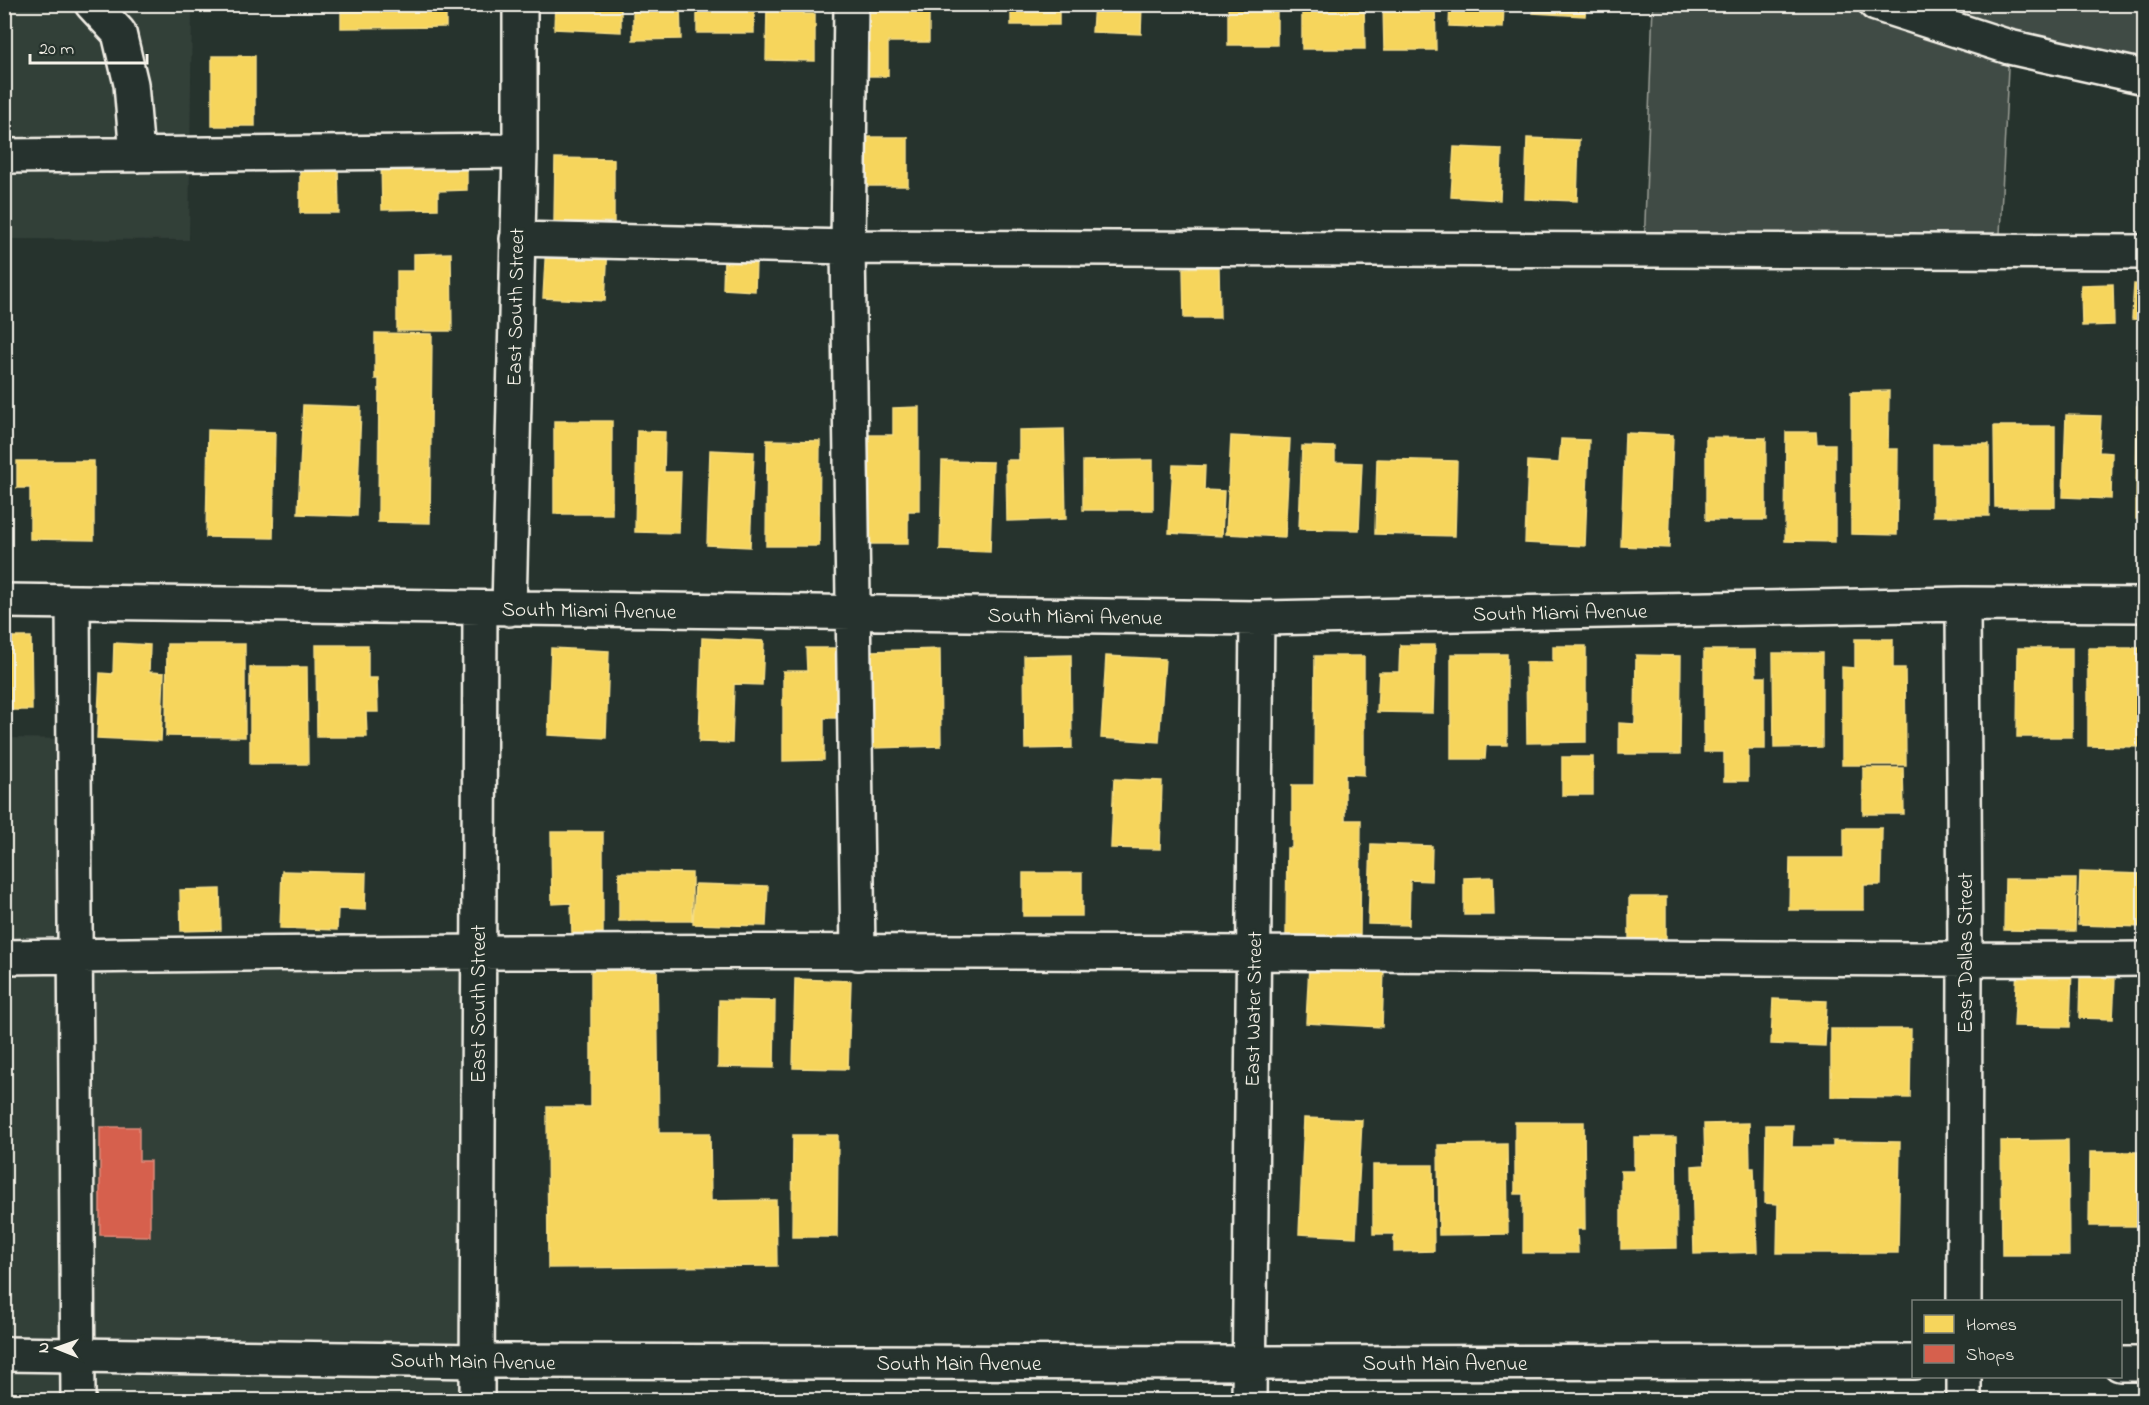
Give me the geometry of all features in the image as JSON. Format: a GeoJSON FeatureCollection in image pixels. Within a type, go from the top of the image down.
{"type":"FeatureCollection","features":[{"type":"Feature","properties":{"kind":"street"},"geometry":{"type":"LineString","coordinates":[[93,4],[119,33],[131,84],[137,155]]}},
{"type":"Feature","properties":{"kind":"street","name":"East South Street"},"geometry":{"type":"LineString","coordinates":[[477,1401],[478,953],[494,608],[517,239],[520,4]]}},
{"type":"Feature","properties":{"kind":"street"},"geometry":{"type":"LineString","coordinates":[[851,4],[848,247],[858,953]]}},
{"type":"Feature","properties":{"kind":"street"},"geometry":{"type":"LineString","coordinates":[[1876,4],[2009,47],[2145,77]]}},
{"type":"Feature","properties":{"kind":"street"},"geometry":{"type":"LineString","coordinates":[[4,156],[519,151]]}},
{"type":"Feature","properties":{"kind":"street"},"geometry":{"type":"LineString","coordinates":[[517,239],[848,247],[2145,252]]}},
{"type":"Feature","properties":{"kind":"street","name":"South Miami Avenue"},"geometry":{"type":"LineString","coordinates":[[4,601],[1257,618],[1963,604],[2145,605]]}},
{"type":"Feature","properties":{"kind":"street"},"geometry":{"type":"LineString","coordinates":[[73,602],[78,1401]]}},
{"type":"Feature","properties":{"kind":"street","name":"East Dallas Street"},"geometry":{"type":"LineString","coordinates":[[1963,604],[1964,1300]]}},
{"type":"Feature","properties":{"kind":"street","name":"East Water Street"},"geometry":{"type":"LineString","coordinates":[[1249,1401],[1257,618]]}},
{"type":"Feature","properties":{"kind":"street"},"geometry":{"type":"LineString","coordinates":[[4,957],[478,953],[1253,953],[1965,961],[2145,960]]}},
{"type":"Feature","properties":{"kind":"street","name":"South Main Avenue"},"geometry":{"type":"LineString","coordinates":[[4,1354],[79,1353],[477,1361],[1912,1362]]}},
{"type":"Feature","properties":{"kind":"street"},"geometry":{"type":"LineString","coordinates":[[2122,1364],[2145,1364]]}},
{"type":"Feature","properties":{"kind":"street"},"geometry":{"type":"LineString","coordinates":[[1964,1378],[1964,1401]]}},
{"type":"Feature","properties":{"kind":"shaded area"},"geometry":{"type":"Polygon","coordinates":[[[5,5],[192,5],[189,240],[5,239],[5,5]]]}},
{"type":"Feature","properties":{"kind":"shaded area"},"geometry":{"type":"Polygon","coordinates":[[[1653,5],[2144,5],[2144,77],[2009,47],[1999,255],[1644,249],[1653,5]]]}},
{"type":"Feature","properties":{"kind":"shaded area"},"geometry":{"type":"Polygon","coordinates":[[[5,738],[75,739],[75,956],[478,953],[477,1400],[5,1400],[5,738]]]}},
{"type":"Feature","properties":{"kind":"building: Homes"},"geometry":{"type":"Polygon","coordinates":[[[341,4],[446,4],[446,27],[341,28],[341,4]]]}},
{"type":"Feature","properties":{"kind":"building: Homes"},"geometry":{"type":"Polygon","coordinates":[[[555,4],[621,4],[621,32],[554,29],[555,4]]]}},
{"type":"Feature","properties":{"kind":"building: Homes"},"geometry":{"type":"Polygon","coordinates":[[[633,4],[680,4],[681,39],[633,40],[633,4]]]}},
{"type":"Feature","properties":{"kind":"building: Homes"},"geometry":{"type":"Polygon","coordinates":[[[697,4],[754,4],[754,33],[697,33],[697,4]]]}},
{"type":"Feature","properties":{"kind":"building: Homes"},"geometry":{"type":"Polygon","coordinates":[[[767,4],[804,4],[804,14],[815,14],[815,61],[766,60],[767,4]]]}},
{"type":"Feature","properties":{"kind":"building: Homes"},"geometry":{"type":"Polygon","coordinates":[[[859,4],[929,4],[929,42],[888,42],[888,76],[859,76],[859,4]]]}},
{"type":"Feature","properties":{"kind":"building: Homes"},"geometry":{"type":"Polygon","coordinates":[[[1011,4],[1059,4],[1059,25],[1011,25],[1011,4]]]}},
{"type":"Feature","properties":{"kind":"building: Homes"},"geometry":{"type":"Polygon","coordinates":[[[1094,4],[1142,4],[1141,34],[1092,32],[1094,4]]]}},
{"type":"Feature","properties":{"kind":"building: Homes"},"geometry":{"type":"Polygon","coordinates":[[[1228,4],[1277,4],[1277,45],[1228,45],[1228,4]]]}},
{"type":"Feature","properties":{"kind":"building: Homes"},"geometry":{"type":"Polygon","coordinates":[[[1302,4],[1364,4],[1365,49],[1302,49],[1302,4]]]}},
{"type":"Feature","properties":{"kind":"building: Homes"},"geometry":{"type":"Polygon","coordinates":[[[1383,4],[1435,4],[1436,50],[1384,50],[1383,4]]]}},
{"type":"Feature","properties":{"kind":"building: Homes"},"geometry":{"type":"Polygon","coordinates":[[[1450,4],[1504,4],[1503,28],[1449,26],[1450,4]]]}},
{"type":"Feature","properties":{"kind":"building: Homes"},"geometry":{"type":"Polygon","coordinates":[[[1533,4],[1586,4],[1585,16],[1533,13],[1533,4]]]}},
{"type":"Feature","properties":{"kind":"building: Homes"},"geometry":{"type":"Polygon","coordinates":[[[212,56],[255,56],[255,126],[212,126],[212,56]]]}},
{"type":"Feature","properties":{"kind":"building: Homes"},"geometry":{"type":"Polygon","coordinates":[[[860,137],[908,137],[908,186],[860,186],[860,137]]]}},
{"type":"Feature","properties":{"kind":"building: Homes"},"geometry":{"type":"Polygon","coordinates":[[[1527,138],[1579,140],[1577,201],[1525,199],[1527,138]]]}},
{"type":"Feature","properties":{"kind":"building: Homes"},"geometry":{"type":"Polygon","coordinates":[[[1454,147],[1502,149],[1500,200],[1451,197],[1454,147]]]}},
{"type":"Feature","properties":{"kind":"building: Homes"},"geometry":{"type":"Polygon","coordinates":[[[467,157],[467,190],[438,191],[438,209],[382,210],[381,158],[467,157]]]}},
{"type":"Feature","properties":{"kind":"building: Homes"},"geometry":{"type":"Polygon","coordinates":[[[555,158],[614,159],[614,222],[554,222],[555,158]]]}},
{"type":"Feature","properties":{"kind":"building: Homes"},"geometry":{"type":"Polygon","coordinates":[[[300,168],[338,168],[339,213],[300,213],[300,168]]]}},
{"type":"Feature","properties":{"kind":"building: Homes"},"geometry":{"type":"Polygon","coordinates":[[[546,243],[608,246],[605,301],[543,298],[546,243]]]}},
{"type":"Feature","properties":{"kind":"building: Homes"},"geometry":{"type":"Polygon","coordinates":[[[451,253],[452,331],[397,331],[397,271],[414,271],[414,254],[451,253]]]}},
{"type":"Feature","properties":{"kind":"building: Homes"},"geometry":{"type":"Polygon","coordinates":[[[724,258],[756,260],[755,291],[723,289],[724,258]]]}},
{"type":"Feature","properties":{"kind":"building: Homes"},"geometry":{"type":"Polygon","coordinates":[[[1219,267],[1220,318],[1184,318],[1183,268],[1219,267]]]}},
{"type":"Feature","properties":{"kind":"building: Homes"},"geometry":{"type":"Polygon","coordinates":[[[2113,284],[2114,325],[2082,326],[2081,285],[2113,284]]]}},
{"type":"Feature","properties":{"kind":"building: Homes"},"geometry":{"type":"Polygon","coordinates":[[[2134,284],[2144,285],[2144,320],[2132,319],[2134,284]]]}},
{"type":"Feature","properties":{"kind":"building: Homes"},"geometry":{"type":"Polygon","coordinates":[[[375,333],[432,334],[430,523],[378,522],[379,379],[375,379],[375,333]]]}},
{"type":"Feature","properties":{"kind":"building: Homes"},"geometry":{"type":"Polygon","coordinates":[[[1889,391],[1888,449],[1898,449],[1897,535],[1851,534],[1851,392],[1889,391]]]}},
{"type":"Feature","properties":{"kind":"building: Homes"},"geometry":{"type":"Polygon","coordinates":[[[303,405],[361,407],[357,516],[298,514],[303,405]]]}},
{"type":"Feature","properties":{"kind":"building: Homes"},"geometry":{"type":"Polygon","coordinates":[[[2137,406],[2144,406],[2144,519],[2136,519],[2137,406]]]}},
{"type":"Feature","properties":{"kind":"building: Homes"},"geometry":{"type":"Polygon","coordinates":[[[919,407],[919,511],[908,511],[908,544],[856,544],[856,435],[893,435],[893,408],[919,407]]]}},
{"type":"Feature","properties":{"kind":"building: Homes"},"geometry":{"type":"Polygon","coordinates":[[[2066,415],[2101,416],[2099,452],[2112,453],[2111,499],[2063,497],[2066,415]]]}},
{"type":"Feature","properties":{"kind":"building: Homes"},"geometry":{"type":"Polygon","coordinates":[[[554,421],[612,421],[612,514],[554,514],[554,421]]]}},
{"type":"Feature","properties":{"kind":"building: Homes"},"geometry":{"type":"Polygon","coordinates":[[[1994,426],[2055,426],[2055,507],[1995,507],[1994,426]]]}},
{"type":"Feature","properties":{"kind":"building: Homes"},"geometry":{"type":"Polygon","coordinates":[[[1064,429],[1066,519],[1007,521],[1006,460],[1019,460],[1019,430],[1064,429]]]}},
{"type":"Feature","properties":{"kind":"building: Homes"},"geometry":{"type":"Polygon","coordinates":[[[208,430],[275,432],[273,538],[206,537],[208,430]]]}},
{"type":"Feature","properties":{"kind":"building: Homes"},"geometry":{"type":"Polygon","coordinates":[[[637,431],[665,432],[664,472],[681,472],[679,533],[635,532],[637,431]]]}},
{"type":"Feature","properties":{"kind":"building: Homes"},"geometry":{"type":"Polygon","coordinates":[[[1786,432],[1816,432],[1817,444],[1835,444],[1835,542],[1785,541],[1786,432]]]}},
{"type":"Feature","properties":{"kind":"building: Homes"},"geometry":{"type":"Polygon","coordinates":[[[1625,433],[1673,435],[1669,548],[1621,546],[1625,433]]]}},
{"type":"Feature","properties":{"kind":"building: Homes"},"geometry":{"type":"Polygon","coordinates":[[[1231,436],[1290,439],[1285,537],[1226,534],[1231,436]]]}},
{"type":"Feature","properties":{"kind":"building: Homes"},"geometry":{"type":"Polygon","coordinates":[[[1706,437],[1766,438],[1766,520],[1706,520],[1706,437]]]}},
{"type":"Feature","properties":{"kind":"building: Homes"},"geometry":{"type":"Polygon","coordinates":[[[1561,439],[1589,440],[1585,546],[1525,543],[1528,461],[1559,463],[1561,439]]]}},
{"type":"Feature","properties":{"kind":"building: Homes"},"geometry":{"type":"Polygon","coordinates":[[[767,440],[820,441],[819,546],[766,546],[767,440]]]}},
{"type":"Feature","properties":{"kind":"building: Homes"},"geometry":{"type":"Polygon","coordinates":[[[1933,444],[1989,444],[1989,516],[1933,516],[1933,444]]]}},
{"type":"Feature","properties":{"kind":"building: Homes"},"geometry":{"type":"Polygon","coordinates":[[[1302,446],[1335,447],[1335,462],[1362,463],[1359,530],[1299,529],[1302,446]]]}},
{"type":"Feature","properties":{"kind":"building: Homes"},"geometry":{"type":"Polygon","coordinates":[[[710,450],[754,452],[750,547],[707,545],[710,450]]]}},
{"type":"Feature","properties":{"kind":"building: Homes"},"geometry":{"type":"Polygon","coordinates":[[[1377,459],[1457,461],[1455,536],[1375,534],[1377,459]]]}},
{"type":"Feature","properties":{"kind":"building: Homes"},"geometry":{"type":"Polygon","coordinates":[[[1153,460],[1153,510],[1083,510],[1083,461],[1153,460]]]}},
{"type":"Feature","properties":{"kind":"building: Homes"},"geometry":{"type":"Polygon","coordinates":[[[17,461],[94,461],[94,540],[30,539],[30,488],[17,488],[17,461]]]}},
{"type":"Feature","properties":{"kind":"building: Homes"},"geometry":{"type":"Polygon","coordinates":[[[942,461],[993,462],[990,552],[940,550],[942,461]]]}},
{"type":"Feature","properties":{"kind":"building: Homes"},"geometry":{"type":"Polygon","coordinates":[[[1173,465],[1205,466],[1204,490],[1224,491],[1222,536],[1169,533],[1173,465]]]}},
{"type":"Feature","properties":{"kind":"building: Homes"},"geometry":{"type":"Polygon","coordinates":[[[4,637],[31,637],[32,710],[4,710],[4,637]]]}},
{"type":"Feature","properties":{"kind":"building: Homes"},"geometry":{"type":"Polygon","coordinates":[[[702,638],[764,641],[762,685],[734,684],[732,743],[699,742],[702,638]]]}},
{"type":"Feature","properties":{"kind":"building: Homes"},"geometry":{"type":"Polygon","coordinates":[[[1855,639],[1893,639],[1893,668],[1905,668],[1906,765],[1842,765],[1842,667],[1855,668],[1855,639]]]}},
{"type":"Feature","properties":{"kind":"building: Homes"},"geometry":{"type":"Polygon","coordinates":[[[114,643],[150,645],[149,672],[164,673],[161,741],[97,738],[100,673],[113,674],[114,643]]]}},
{"type":"Feature","properties":{"kind":"building: Homes"},"geometry":{"type":"Polygon","coordinates":[[[167,644],[245,644],[245,737],[166,736],[167,644]]]}},
{"type":"Feature","properties":{"kind":"building: Homes"},"geometry":{"type":"Polygon","coordinates":[[[316,645],[368,645],[368,678],[377,678],[378,712],[366,712],[367,737],[317,737],[316,645]]]}},
{"type":"Feature","properties":{"kind":"building: Homes"},"geometry":{"type":"Polygon","coordinates":[[[1400,645],[1435,645],[1433,713],[1377,712],[1379,672],[1399,672],[1400,645]]]}},
{"type":"Feature","properties":{"kind":"building: Homes"},"geometry":{"type":"Polygon","coordinates":[[[1553,646],[1586,646],[1586,742],[1527,743],[1526,662],[1553,662],[1553,646]]]}},
{"type":"Feature","properties":{"kind":"building: Homes"},"geometry":{"type":"Polygon","coordinates":[[[551,648],[609,651],[606,738],[548,735],[551,648]]]}},
{"type":"Feature","properties":{"kind":"building: Homes"},"geometry":{"type":"Polygon","coordinates":[[[806,648],[840,648],[840,718],[824,718],[824,760],[783,761],[783,671],[807,671],[806,648]]]}},
{"type":"Feature","properties":{"kind":"building: Homes"},"geometry":{"type":"Polygon","coordinates":[[[2018,648],[2072,648],[2072,737],[2017,737],[2018,648]]]}},
{"type":"Feature","properties":{"kind":"building: Homes"},"geometry":{"type":"Polygon","coordinates":[[[2088,648],[2144,648],[2144,747],[2088,746],[2088,648]]]}},
{"type":"Feature","properties":{"kind":"building: Homes"},"geometry":{"type":"Polygon","coordinates":[[[940,649],[941,746],[873,748],[871,651],[940,649]]]}},
{"type":"Feature","properties":{"kind":"building: Homes"},"geometry":{"type":"Polygon","coordinates":[[[1704,650],[1755,650],[1756,677],[1765,677],[1765,749],[1748,749],[1748,781],[1724,781],[1724,752],[1704,752],[1704,650]]]}},
{"type":"Feature","properties":{"kind":"building: Homes"},"geometry":{"type":"Polygon","coordinates":[[[1773,653],[1822,653],[1822,747],[1774,748],[1773,653]]]}},
{"type":"Feature","properties":{"kind":"building: Homes"},"geometry":{"type":"Polygon","coordinates":[[[1451,654],[1507,654],[1507,745],[1486,745],[1485,759],[1451,759],[1451,654]]]}},
{"type":"Feature","properties":{"kind":"building: Homes"},"geometry":{"type":"Polygon","coordinates":[[[1071,655],[1072,748],[1025,749],[1024,656],[1071,655]]]}},
{"type":"Feature","properties":{"kind":"building: Homes"},"geometry":{"type":"Polygon","coordinates":[[[1636,655],[1681,656],[1680,754],[1619,754],[1619,723],[1635,724],[1636,655]]]}},
{"type":"Feature","properties":{"kind":"building: Homes"},"geometry":{"type":"Polygon","coordinates":[[[1106,656],[1165,659],[1159,742],[1101,738],[1106,656]]]}},
{"type":"Feature","properties":{"kind":"building: Homes"},"geometry":{"type":"Polygon","coordinates":[[[1315,656],[1364,656],[1364,775],[1345,774],[1345,820],[1361,820],[1360,935],[1286,935],[1287,848],[1292,848],[1292,785],[1314,785],[1315,656]]]}},
{"type":"Feature","properties":{"kind":"building: Homes"},"geometry":{"type":"Polygon","coordinates":[[[250,667],[307,667],[308,764],[250,764],[250,667]]]}},
{"type":"Feature","properties":{"kind":"building: Homes"},"geometry":{"type":"Polygon","coordinates":[[[1562,757],[1593,757],[1593,795],[1562,795],[1562,757]]]}},
{"type":"Feature","properties":{"kind":"building: Homes"},"geometry":{"type":"Polygon","coordinates":[[[1863,768],[1903,768],[1904,814],[1863,814],[1863,768]]]}},
{"type":"Feature","properties":{"kind":"building: Homes"},"geometry":{"type":"Polygon","coordinates":[[[1114,779],[1162,781],[1160,849],[1111,848],[1114,779]]]}},
{"type":"Feature","properties":{"kind":"building: Homes"},"geometry":{"type":"Polygon","coordinates":[[[1844,828],[1882,828],[1881,885],[1864,885],[1864,910],[1789,910],[1790,858],[1844,858],[1844,828]]]}},
{"type":"Feature","properties":{"kind":"building: Homes"},"geometry":{"type":"Polygon","coordinates":[[[551,832],[603,832],[603,933],[572,933],[571,903],[552,904],[551,832]]]}},
{"type":"Feature","properties":{"kind":"building: Homes"},"geometry":{"type":"Polygon","coordinates":[[[1371,844],[1432,846],[1431,881],[1410,880],[1409,925],[1368,924],[1371,844]]]}},
{"type":"Feature","properties":{"kind":"building: Homes"},"geometry":{"type":"Polygon","coordinates":[[[282,871],[366,873],[365,910],[338,909],[337,930],[280,928],[282,871]]]}},
{"type":"Feature","properties":{"kind":"building: Homes"},"geometry":{"type":"Polygon","coordinates":[[[619,872],[692,873],[692,921],[619,921],[619,872]]]}},
{"type":"Feature","properties":{"kind":"building: Homes"},"geometry":{"type":"Polygon","coordinates":[[[2080,872],[2144,874],[2144,927],[2078,925],[2080,872]]]}},
{"type":"Feature","properties":{"kind":"building: Homes"},"geometry":{"type":"Polygon","coordinates":[[[1023,873],[1082,873],[1082,916],[1023,916],[1023,873]]]}},
{"type":"Feature","properties":{"kind":"building: Homes"},"geometry":{"type":"Polygon","coordinates":[[[1493,877],[1494,915],[1464,915],[1464,878],[1493,877]]]}},
{"type":"Feature","properties":{"kind":"building: Homes"},"geometry":{"type":"Polygon","coordinates":[[[2005,879],[2076,879],[2075,931],[2004,930],[2005,879]]]}},
{"type":"Feature","properties":{"kind":"building: Homes"},"geometry":{"type":"Polygon","coordinates":[[[695,884],[768,886],[766,926],[693,924],[695,884]]]}},
{"type":"Feature","properties":{"kind":"building: Homes"},"geometry":{"type":"Polygon","coordinates":[[[220,889],[221,930],[181,931],[180,890],[220,889]]]}},
{"type":"Feature","properties":{"kind":"building: Homes"},"geometry":{"type":"Polygon","coordinates":[[[1629,897],[1666,897],[1666,938],[1629,939],[1629,897]]]}},
{"type":"Feature","properties":{"kind":"building: Homes"},"geometry":{"type":"Polygon","coordinates":[[[657,964],[659,1133],[710,1133],[711,1201],[776,1200],[777,1266],[548,1268],[547,1107],[591,1107],[591,965],[657,964]]]}},
{"type":"Feature","properties":{"kind":"building: Homes"},"geometry":{"type":"Polygon","coordinates":[[[1309,966],[1384,969],[1382,1027],[1306,1023],[1309,966]]]}},
{"type":"Feature","properties":{"kind":"building: Homes"},"geometry":{"type":"Polygon","coordinates":[[[2072,967],[2070,1027],[2014,1026],[2017,968],[2072,967]]]}},
{"type":"Feature","properties":{"kind":"building: Homes"},"geometry":{"type":"Polygon","coordinates":[[[2080,977],[2115,978],[2113,1019],[2079,1018],[2080,977]]]}},
{"type":"Feature","properties":{"kind":"building: Homes"},"geometry":{"type":"Polygon","coordinates":[[[795,979],[851,981],[848,1069],[793,1068],[795,979]]]}},
{"type":"Feature","properties":{"kind":"building: Homes"},"geometry":{"type":"Polygon","coordinates":[[[1773,999],[1827,1001],[1825,1046],[1771,1044],[1773,999]]]}},
{"type":"Feature","properties":{"kind":"building: Homes"},"geometry":{"type":"Polygon","coordinates":[[[719,1000],[775,1001],[774,1068],[718,1067],[719,1000]]]}},
{"type":"Feature","properties":{"kind":"building: Homes"},"geometry":{"type":"Polygon","coordinates":[[[1831,1029],[1911,1029],[1910,1098],[1831,1097],[1831,1029]]]}},
{"type":"Feature","properties":{"kind":"building: Homes"},"geometry":{"type":"Polygon","coordinates":[[[1304,1118],[1362,1120],[1356,1237],[1299,1234],[1304,1118]]]}},
{"type":"Feature","properties":{"kind":"building: Homes"},"geometry":{"type":"Polygon","coordinates":[[[1515,1122],[1584,1122],[1585,1229],[1577,1229],[1578,1253],[1523,1253],[1523,1194],[1515,1194],[1515,1122]]]}},
{"type":"Feature","properties":{"kind":"building: Homes"},"geometry":{"type":"Polygon","coordinates":[[[1749,1123],[1750,1168],[1754,1168],[1757,1252],[1694,1254],[1692,1166],[1705,1165],[1704,1124],[1749,1123]]]}},
{"type":"Feature","properties":{"kind":"building: Homes"},"geometry":{"type":"Polygon","coordinates":[[[1766,1125],[1793,1125],[1792,1147],[1833,1147],[1833,1141],[1900,1142],[1898,1253],[1777,1253],[1778,1204],[1765,1203],[1766,1125]]]}},
{"type":"Feature","properties":{"kind":"building: Homes"},"geometry":{"type":"Polygon","coordinates":[[[793,1135],[838,1135],[837,1237],[792,1237],[793,1135]]]}},
{"type":"Feature","properties":{"kind":"building: Homes"},"geometry":{"type":"Polygon","coordinates":[[[1634,1137],[1676,1137],[1677,1248],[1621,1249],[1621,1171],[1634,1171],[1634,1137]]]}},
{"type":"Feature","properties":{"kind":"building: Homes"},"geometry":{"type":"Polygon","coordinates":[[[2068,1140],[2069,1255],[2002,1255],[2001,1141],[2068,1140]]]}},
{"type":"Feature","properties":{"kind":"building: Homes"},"geometry":{"type":"Polygon","coordinates":[[[1507,1144],[1508,1234],[1439,1235],[1438,1145],[1507,1144]]]}},
{"type":"Feature","properties":{"kind":"building: Homes"},"geometry":{"type":"Polygon","coordinates":[[[2090,1152],[2144,1152],[2144,1226],[2089,1226],[2090,1152]]]}},
{"type":"Feature","properties":{"kind":"building: Homes"},"geometry":{"type":"Polygon","coordinates":[[[1373,1165],[1433,1165],[1434,1251],[1394,1252],[1394,1234],[1373,1234],[1373,1165]]]}},
{"type":"Feature","properties":{"kind":"building: Shops"},"geometry":{"type":"Polygon","coordinates":[[[100,1127],[139,1127],[139,1161],[150,1161],[150,1236],[100,1235],[100,1127]]]}}]}
